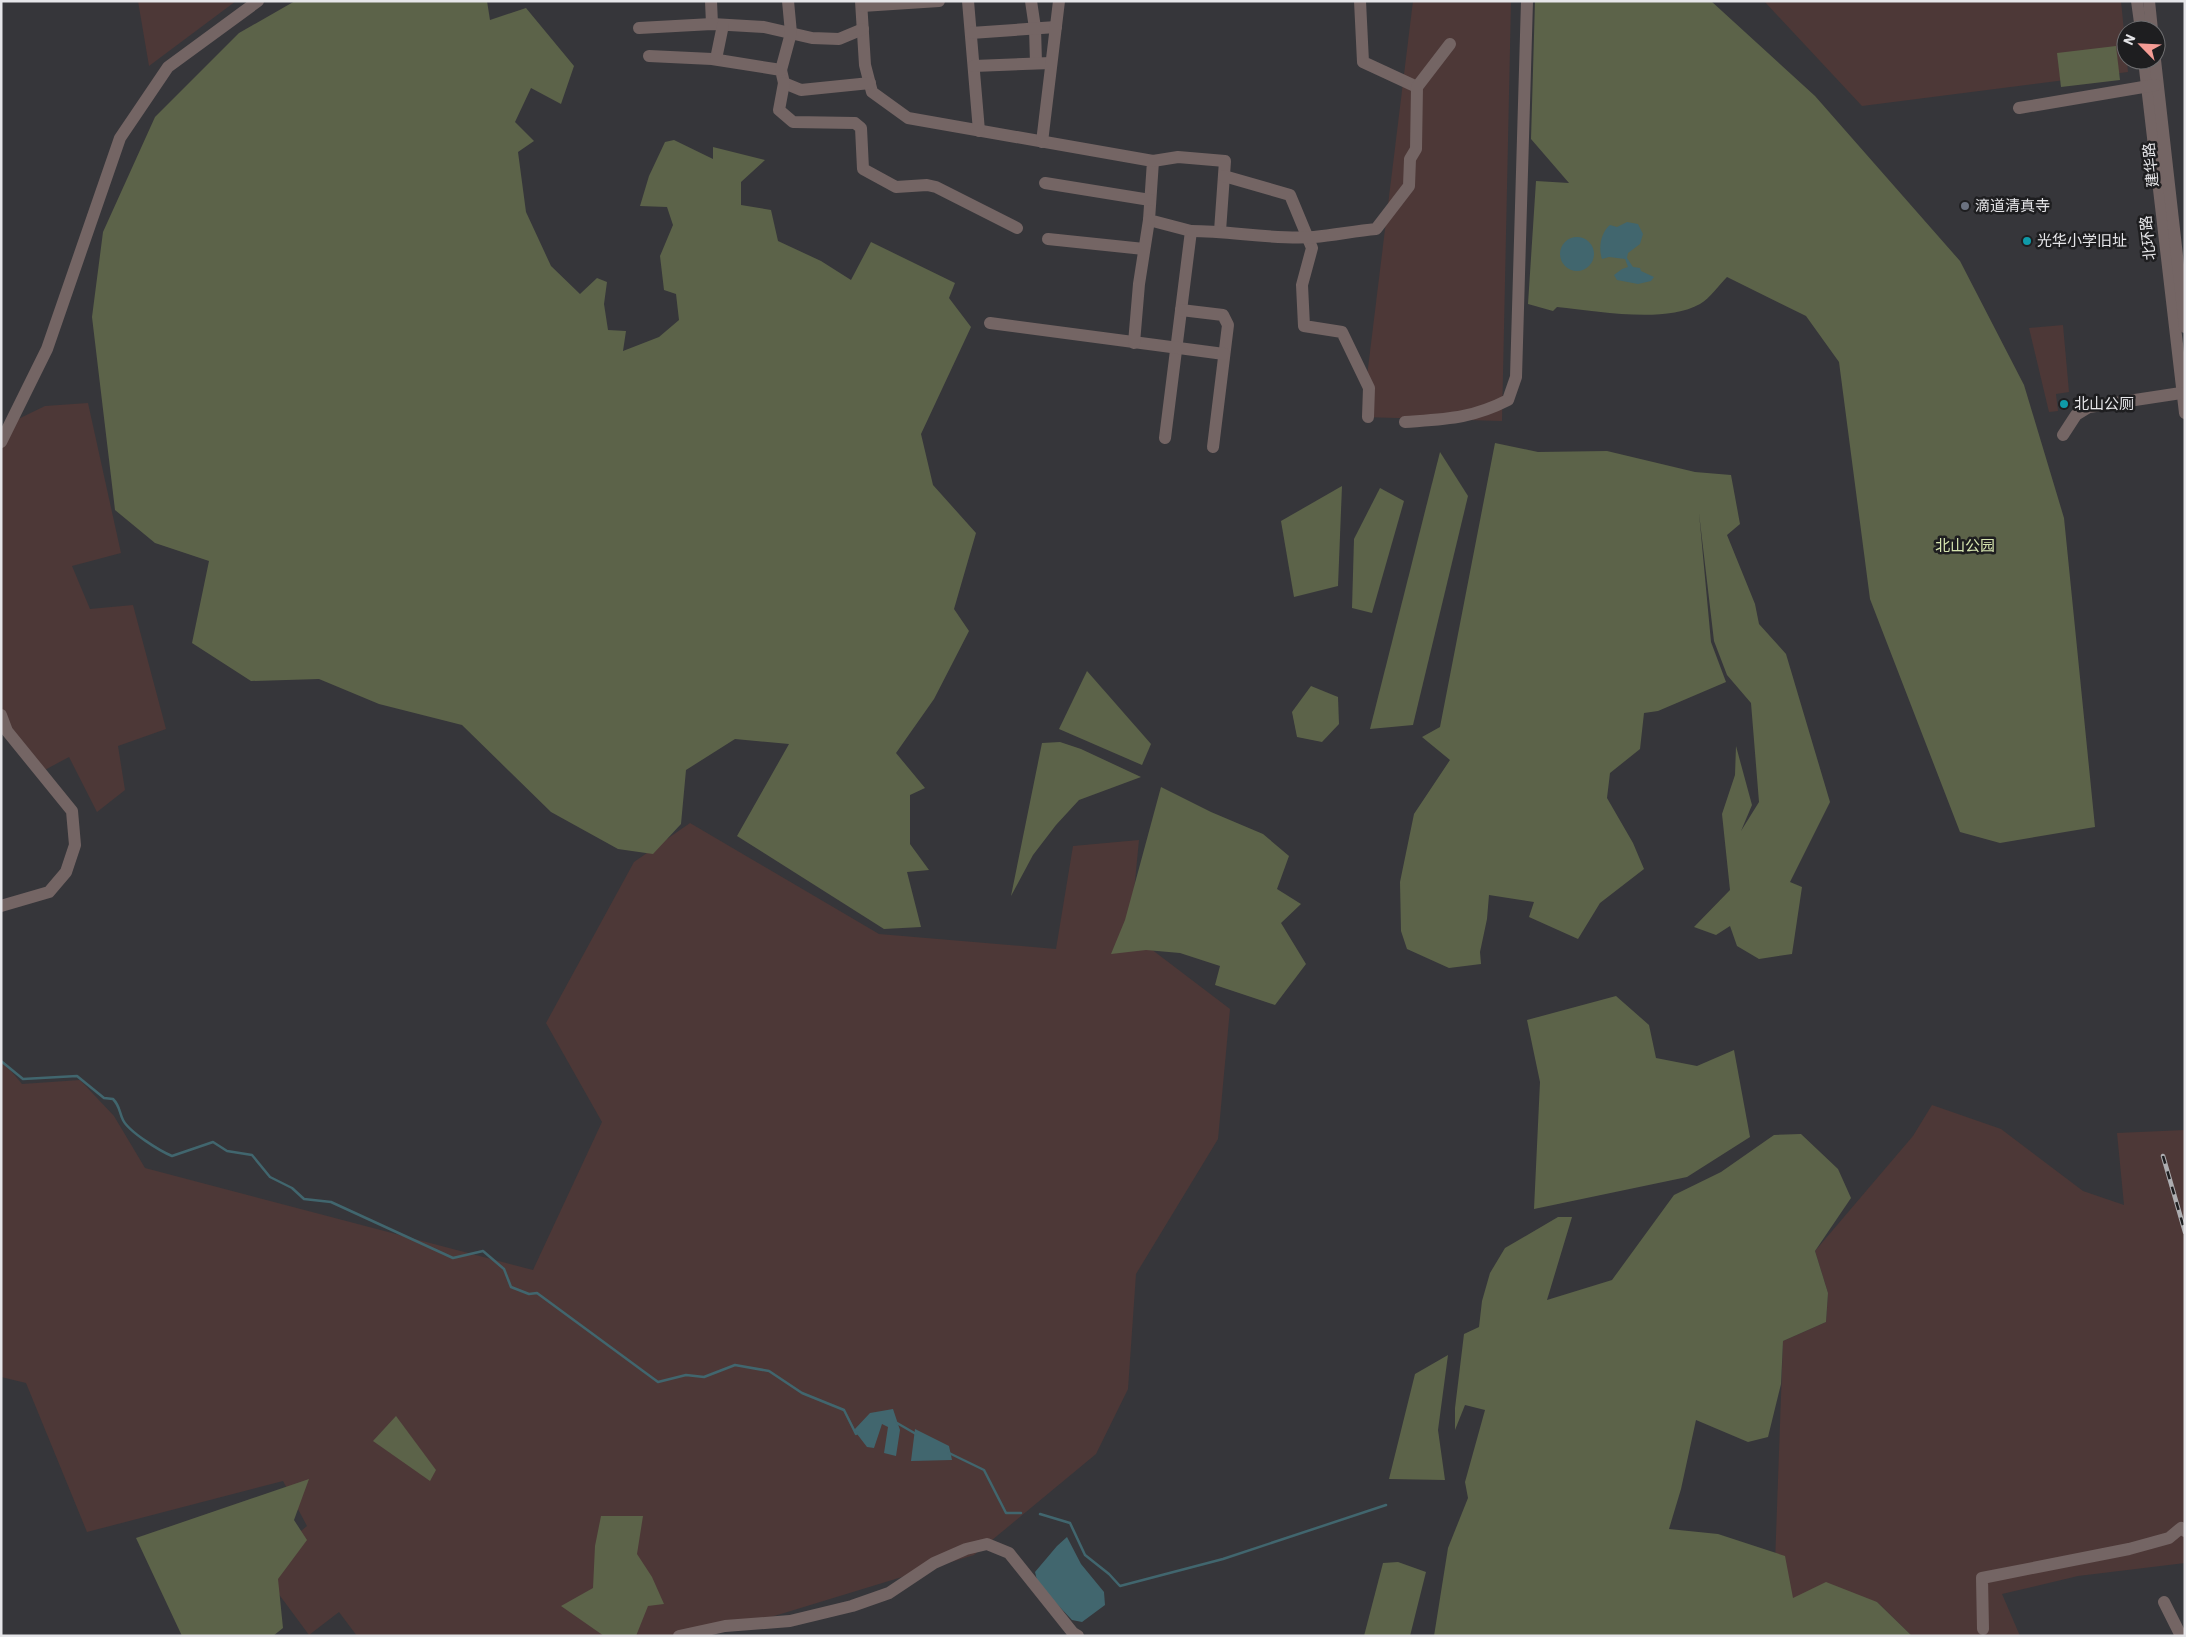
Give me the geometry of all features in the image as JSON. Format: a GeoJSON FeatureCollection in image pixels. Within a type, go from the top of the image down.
{"type":"FeatureCollection","features":[{"type":"Feature","properties":{"kind":"street"},"geometry":{"type":"LineString","coordinates":[[1,442],[47,349],[120,138],[168,67],[258,1]]}},
{"type":"Feature","properties":{"kind":"street"},"geometry":{"type":"LineString","coordinates":[[711,1],[718,24],[716,59]]}},
{"type":"Feature","properties":{"kind":"street"},"geometry":{"type":"LineString","coordinates":[[788,1],[791,33],[782,76],[780,110],[793,122],[855,123],[861,128],[862,169],[896,188],[927,185],[936,187],[1017,228]]}},
{"type":"Feature","properties":{"kind":"street"},"geometry":{"type":"LineString","coordinates":[[939,1],[861,4],[865,65],[872,92],[908,118],[1153,161],[1178,157],[1225,161],[1220,231]]}},
{"type":"Feature","properties":{"kind":"street"},"geometry":{"type":"LineString","coordinates":[[968,1],[979,131]]}},
{"type":"Feature","properties":{"kind":"street"},"geometry":{"type":"LineString","coordinates":[[1031,1],[1035,28],[1036,63]]}},
{"type":"Feature","properties":{"kind":"street"},"geometry":{"type":"LineString","coordinates":[[1042,142],[1059,1]]}},
{"type":"Feature","properties":{"kind":"street"},"geometry":{"type":"LineString","coordinates":[[1360,1],[1363,62],[1417,87]]}},
{"type":"Feature","properties":{"kind":"street"},"geometry":{"type":"LineString","coordinates":[[1405,422],[1447,419],[1485,412],[1508,400],[1516,376],[1527,1]]}},
{"type":"Feature","properties":{"kind":"street"},"geometry":{"type":"LineString","coordinates":[[2137,1],[2140,20]]}},
{"type":"Feature","properties":{"kind":"street"},"geometry":{"type":"LineString","coordinates":[[2149,1],[2151,20]]}},
{"type":"Feature","properties":{"kind":"street"},"geometry":{"type":"LineString","coordinates":[[639,28],[718,24],[764,27],[812,38],[839,39],[863,29]]}},
{"type":"Feature","properties":{"kind":"street"},"geometry":{"type":"LineString","coordinates":[[971,33],[1056,27]]}},
{"type":"Feature","properties":{"kind":"street"},"geometry":{"type":"LineString","coordinates":[[1149,220],[1191,231],[1220,231],[1269,236],[1308,237],[1376,228],[1409,186],[1410,159],[1416,149],[1417,87],[1450,44]]}},
{"type":"Feature","properties":{"kind":"street"},"geometry":{"type":"LineString","coordinates":[[649,56],[716,59],[782,76],[801,90],[870,83]]}},
{"type":"Feature","properties":{"kind":"street"},"geometry":{"type":"LineString","coordinates":[[974,66],[1051,62]]}},
{"type":"Feature","properties":{"kind":"street","name":"北环路"},"geometry":{"type":"LineString","coordinates":[[2147,70],[2152,86],[2185,413]]}},
{"type":"Feature","properties":{"kind":"street","name":"建华路"},"geometry":{"type":"LineString","coordinates":[[2154,70],[2152,86],[2185,326]]}},
{"type":"Feature","properties":{"kind":"street"},"geometry":{"type":"LineString","coordinates":[[2019,108],[2152,86]]}},
{"type":"Feature","properties":{"kind":"street"},"geometry":{"type":"LineString","coordinates":[[1134,343],[1139,284],[1149,220],[1153,161]]}},
{"type":"Feature","properties":{"kind":"street"},"geometry":{"type":"LineString","coordinates":[[1224,176],[1290,196],[1312,248],[1302,285],[1304,326],[1342,332],[1369,388],[1368,418]]}},
{"type":"Feature","properties":{"kind":"street"},"geometry":{"type":"LineString","coordinates":[[1045,183],[1150,200]]}},
{"type":"Feature","properties":{"kind":"street"},"geometry":{"type":"LineString","coordinates":[[1165,438],[1191,231]]}},
{"type":"Feature","properties":{"kind":"street"},"geometry":{"type":"LineString","coordinates":[[1048,240],[1144,249]]}},
{"type":"Feature","properties":{"kind":"street"},"geometry":{"type":"LineString","coordinates":[[1181,310],[1223,315],[1228,325],[1212,447]]}},
{"type":"Feature","properties":{"kind":"street"},"geometry":{"type":"LineString","coordinates":[[990,323],[1224,354]]}},
{"type":"Feature","properties":{"kind":"street"},"geometry":{"type":"LineString","coordinates":[[2063,435],[2076,415],[2089,407],[2182,390]]}},
{"type":"Feature","properties":{"kind":"street"},"geometry":{"type":"LineString","coordinates":[[1,715],[7,731],[72,811],[75,845],[66,872],[49,892],[1,906]]}},
{"type":"Feature","properties":{"kind":"street"},"geometry":{"type":"LineString","coordinates":[[1983,1629],[1982,1578],[2128,1549],[2170,1538],[2181,1528],[2185,1531]]}},
{"type":"Feature","properties":{"kind":"street"},"geometry":{"type":"LineString","coordinates":[[679,1636],[733,1625],[790,1621],[852,1606],[889,1593],[934,1563],[966,1549],[987,1544],[1009,1553],[1073,1633],[1078,1636]]}},
{"type":"Feature","properties":{"kind":"street"},"geometry":{"type":"LineString","coordinates":[[2164,1602],[2181,1636]]}},
{"type":"Feature","properties":{"kind":"shaded area"},"geometry":{"type":"Polygon","coordinates":[[[138,1],[236,1],[149,66],[138,1]]]}},
{"type":"Feature","properties":{"kind":"shaded area"},"geometry":{"type":"Polygon","coordinates":[[[1413,1],[1511,1],[1502,421],[1362,417],[1413,1]]]}},
{"type":"Feature","properties":{"kind":"shaded area"},"geometry":{"type":"Polygon","coordinates":[[[1764,1],[2121,1],[2123,20],[2116,20],[2116,70],[2128,70],[2128,72],[1862,106],[1764,1]]]}},
{"type":"Feature","properties":{"kind":"shaded area"},"geometry":{"type":"Polygon","coordinates":[[[2063,325],[2069,392],[2056,394],[2058,411],[2049,412],[2029,328],[2063,325]]]}},
{"type":"Feature","properties":{"kind":"shaded area"},"geometry":{"type":"Polygon","coordinates":[[[88,403],[121,553],[72,566],[90,609],[133,605],[166,729],[118,746],[125,790],[97,812],[69,757],[41,772],[1,715],[1,447],[10,423],[45,406],[88,403]]]}},
{"type":"Feature","properties":{"kind":"shaded area"},"geometry":{"type":"Polygon","coordinates":[[[690,823],[879,934],[1056,949],[1073,846],[1139,840],[1130,933],[1230,1009],[1218,1139],[1136,1274],[1128,1389],[1096,1454],[974,1555],[709,1636],[357,1636],[339,1612],[309,1635],[258,1566],[307,1526],[283,1481],[87,1532],[26,1383],[1,1377],[1,1059],[22,1084],[80,1080],[114,1116],[145,1168],[533,1270],[602,1122],[546,1023],[634,862],[690,823]]]}},
{"type":"Feature","properties":{"kind":"shaded area"},"geometry":{"type":"Polygon","coordinates":[[[1932,1105],[2001,1129],[2083,1191],[2124,1205],[2117,1133],[2185,1130],[2185,1563],[2078,1576],[2002,1594],[2020,1636],[1912,1636],[1877,1602],[1792,1598],[1774,1591],[1783,1341],[1826,1322],[1828,1293],[1815,1251],[1913,1136],[1932,1105]]]}},
{"type":"Feature","properties":{"kind":"green space"},"geometry":{"type":"Polygon","coordinates":[[[295,1],[487,1],[490,20],[526,8],[574,66],[561,104],[531,88],[515,122],[534,141],[518,152],[526,212],[551,266],[580,294],[597,278],[607,282],[604,304],[608,330],[626,331],[623,351],[659,337],[679,320],[676,294],[664,290],[660,256],[673,225],[667,207],[640,206],[649,176],[665,142],[674,140],[713,159],[713,147],[765,160],[741,182],[741,205],[771,210],[778,241],[821,261],[851,280],[871,242],[955,283],[949,298],[971,327],[921,434],[933,485],[976,533],[954,609],[969,631],[934,699],[896,753],[925,788],[910,795],[910,844],[929,870],[907,872],[921,927],[884,929],[737,836],[789,744],[735,739],[686,770],[681,824],[653,854],[618,849],[551,812],[462,725],[379,704],[319,679],[251,681],[192,643],[209,561],[155,543],[115,510],[92,317],[103,232],[155,117],[239,33],[295,1]]]}},
{"type":"Feature","properties":{"kind":"green space","name":"北山公园"},"geometry":{"type":"Polygon","coordinates":[[[1535,1],[1711,1],[1815,96],[1960,261],[2024,385],[2064,518],[2095,827],[2000,843],[1960,832],[1870,599],[1839,362],[1806,316],[1727,277],[1700,304],[1685,310],[1668,313],[1650,315],[1611,313],[1557,307],[1553,311],[1528,304],[1536,181],[1569,183],[1531,139],[1535,1]]]}},
{"type":"Feature","properties":{"kind":"green space"},"geometry":{"type":"Polygon","coordinates":[[[2116,46],[2116,70],[2119,70],[2120,80],[2061,87],[2057,53],[2116,46]]]}},
{"type":"Feature","properties":{"kind":"green space"},"geometry":{"type":"Polygon","coordinates":[[[1495,443],[1538,452],[1607,451],[1695,472],[1731,475],[1740,524],[1727,535],[1755,604],[1759,624],[1786,654],[1830,802],[1790,882],[1802,887],[1792,954],[1759,959],[1737,946],[1730,926],[1716,935],[1694,927],[1730,890],[1722,814],[1735,775],[1736,746],[1752,805],[1741,831],[1759,802],[1751,703],[1727,675],[1714,641],[1699,513],[1711,642],[1726,682],[1658,711],[1644,713],[1640,749],[1610,773],[1607,798],[1633,843],[1644,869],[1600,903],[1578,939],[1529,917],[1534,902],[1489,895],[1487,919],[1480,952],[1481,964],[1449,968],[1407,949],[1401,931],[1400,882],[1414,814],[1450,760],[1422,737],[1440,727],[1495,443]]]}},
{"type":"Feature","properties":{"kind":"green space"},"geometry":{"type":"Polygon","coordinates":[[[1440,452],[1468,496],[1413,725],[1370,729],[1440,452]]]}},
{"type":"Feature","properties":{"kind":"green space"},"geometry":{"type":"Polygon","coordinates":[[[1342,486],[1338,586],[1294,597],[1281,521],[1342,486]]]}},
{"type":"Feature","properties":{"kind":"green space"},"geometry":{"type":"Polygon","coordinates":[[[1380,488],[1404,501],[1372,613],[1352,608],[1354,539],[1380,488]]]}},
{"type":"Feature","properties":{"kind":"green space"},"geometry":{"type":"Polygon","coordinates":[[[1087,671],[1151,744],[1142,765],[1059,729],[1087,671]]]}},
{"type":"Feature","properties":{"kind":"green space"},"geometry":{"type":"Polygon","coordinates":[[[1311,686],[1338,697],[1339,724],[1322,742],[1297,737],[1292,712],[1311,686]]]}},
{"type":"Feature","properties":{"kind":"green space"},"geometry":{"type":"Polygon","coordinates":[[[1060,742],[1081,749],[1141,777],[1079,800],[1056,825],[1033,855],[1011,896],[1042,743],[1060,742]]]}},
{"type":"Feature","properties":{"kind":"green space"},"geometry":{"type":"Polygon","coordinates":[[[1161,787],[1211,812],[1263,834],[1289,856],[1277,889],[1301,904],[1281,923],[1306,964],[1275,1005],[1215,985],[1220,966],[1180,953],[1146,950],[1111,954],[1125,920],[1161,787]]]}},
{"type":"Feature","properties":{"kind":"green space"},"geometry":{"type":"Polygon","coordinates":[[[1616,996],[1649,1025],[1656,1058],[1697,1066],[1734,1050],[1750,1137],[1687,1177],[1534,1209],[1540,1082],[1527,1020],[1616,996]]]}},
{"type":"Feature","properties":{"kind":"green space"},"geometry":{"type":"Polygon","coordinates":[[[1801,1134],[1838,1169],[1851,1198],[1815,1251],[1828,1293],[1826,1322],[1783,1341],[1781,1384],[1768,1437],[1748,1442],[1696,1420],[1681,1489],[1669,1529],[1718,1534],[1785,1556],[1793,1598],[1826,1582],[1877,1602],[1912,1636],[1434,1636],[1448,1548],[1468,1498],[1465,1482],[1485,1410],[1465,1405],[1455,1430],[1455,1408],[1464,1334],[1479,1327],[1482,1301],[1490,1273],[1505,1248],[1558,1217],[1572,1217],[1547,1300],[1612,1280],[1674,1195],[1721,1172],[1774,1135],[1801,1134]]]}},
{"type":"Feature","properties":{"kind":"green space"},"geometry":{"type":"Polygon","coordinates":[[[1448,1355],[1438,1430],[1445,1480],[1389,1479],[1415,1374],[1448,1355]]]}},
{"type":"Feature","properties":{"kind":"green space"},"geometry":{"type":"Polygon","coordinates":[[[396,1416],[436,1470],[430,1481],[373,1441],[396,1416]]]}},
{"type":"Feature","properties":{"kind":"green space"},"geometry":{"type":"Polygon","coordinates":[[[309,1479],[294,1520],[307,1540],[278,1579],[283,1628],[273,1636],[182,1636],[136,1538],[309,1479]]]}},
{"type":"Feature","properties":{"kind":"green space"},"geometry":{"type":"Polygon","coordinates":[[[601,1516],[643,1516],[637,1554],[652,1577],[664,1604],[648,1606],[636,1636],[604,1636],[561,1606],[593,1588],[595,1546],[601,1516]]]}},
{"type":"Feature","properties":{"kind":"green space"},"geometry":{"type":"Polygon","coordinates":[[[1398,1562],[1426,1572],[1410,1636],[1364,1636],[1383,1563],[1398,1562]]]}},
{"type":"Feature","properties":{"kind":"water"},"geometry":{"type":"Polygon","coordinates":[[[1627,222],[1638,224],[1643,234],[1640,244],[1628,253],[1627,258],[1633,267],[1640,268],[1641,271],[1654,277],[1651,281],[1638,284],[1617,280],[1614,275],[1628,267],[1625,259],[1609,257],[1602,259],[1600,245],[1604,232],[1610,225],[1617,227],[1627,222]]]}},
{"type":"Feature","properties":{"kind":"water"},"geometry":{"type":"Polygon","coordinates":[[[1577,237],[1584,238],[1589,242],[1593,247],[1593,261],[1589,266],[1584,270],[1577,271],[1570,270],[1565,266],[1561,261],[1560,254],[1561,247],[1565,242],[1570,238],[1577,237]]]}},
{"type":"Feature","properties":{"kind":"water"},"geometry":{"type":"Polygon","coordinates":[[[893,1409],[900,1430],[896,1456],[884,1453],[888,1427],[882,1424],[874,1448],[867,1447],[854,1430],[870,1413],[893,1409]]]}},
{"type":"Feature","properties":{"kind":"water"},"geometry":{"type":"Polygon","coordinates":[[[915,1429],[949,1446],[952,1460],[911,1461],[915,1429]]]}},
{"type":"Feature","properties":{"kind":"water"},"geometry":{"type":"Polygon","coordinates":[[[1067,1537],[1081,1564],[1104,1592],[1105,1605],[1082,1622],[1072,1620],[1038,1584],[1035,1572],[1067,1537]]]}},
{"type":"Feature","properties":{"kind":"waterway"},"geometry":{"type":"LineString","coordinates":[[1,1061],[23,1079],[77,1076],[104,1098],[113,1099],[126,1125],[153,1146],[172,1156],[213,1142],[227,1151],[252,1155],[270,1177],[292,1188],[304,1199],[331,1202],[453,1258],[483,1251],[504,1269],[511,1287],[529,1294],[537,1293],[658,1382],[686,1375],[704,1377],[735,1365],[769,1371],[802,1393],[844,1410],[856,1434],[858,1433]]}},
{"type":"Feature","properties":{"kind":"waterway"},"geometry":{"type":"LineString","coordinates":[[897,1423],[916,1434]]}},
{"type":"Feature","properties":{"kind":"waterway"},"geometry":{"type":"LineString","coordinates":[[949,1453],[984,1470],[1006,1513],[1021,1513]]}},
{"type":"Feature","properties":{"kind":"waterway"},"geometry":{"type":"LineString","coordinates":[[1040,1514],[1070,1523],[1085,1555],[1109,1574],[1120,1586],[1223,1559],[1386,1505]]}},
{"type":"Feature","properties":{"kind":"railway"},"geometry":{"type":"LineString","coordinates":[[2163,1156],[2185,1232]]}},
{"type":"Feature","properties":{"kind":"place","name":"滴道清真寺"},"geometry":{"type":"Point","coordinates":[1965,206]}},
{"type":"Feature","properties":{"kind":"place","name":"光华小学旧址"},"geometry":{"type":"Point","coordinates":[2027,241]}},
{"type":"Feature","properties":{"kind":"place","name":"北山公厕"},"geometry":{"type":"Point","coordinates":[2064,404]}}]}
